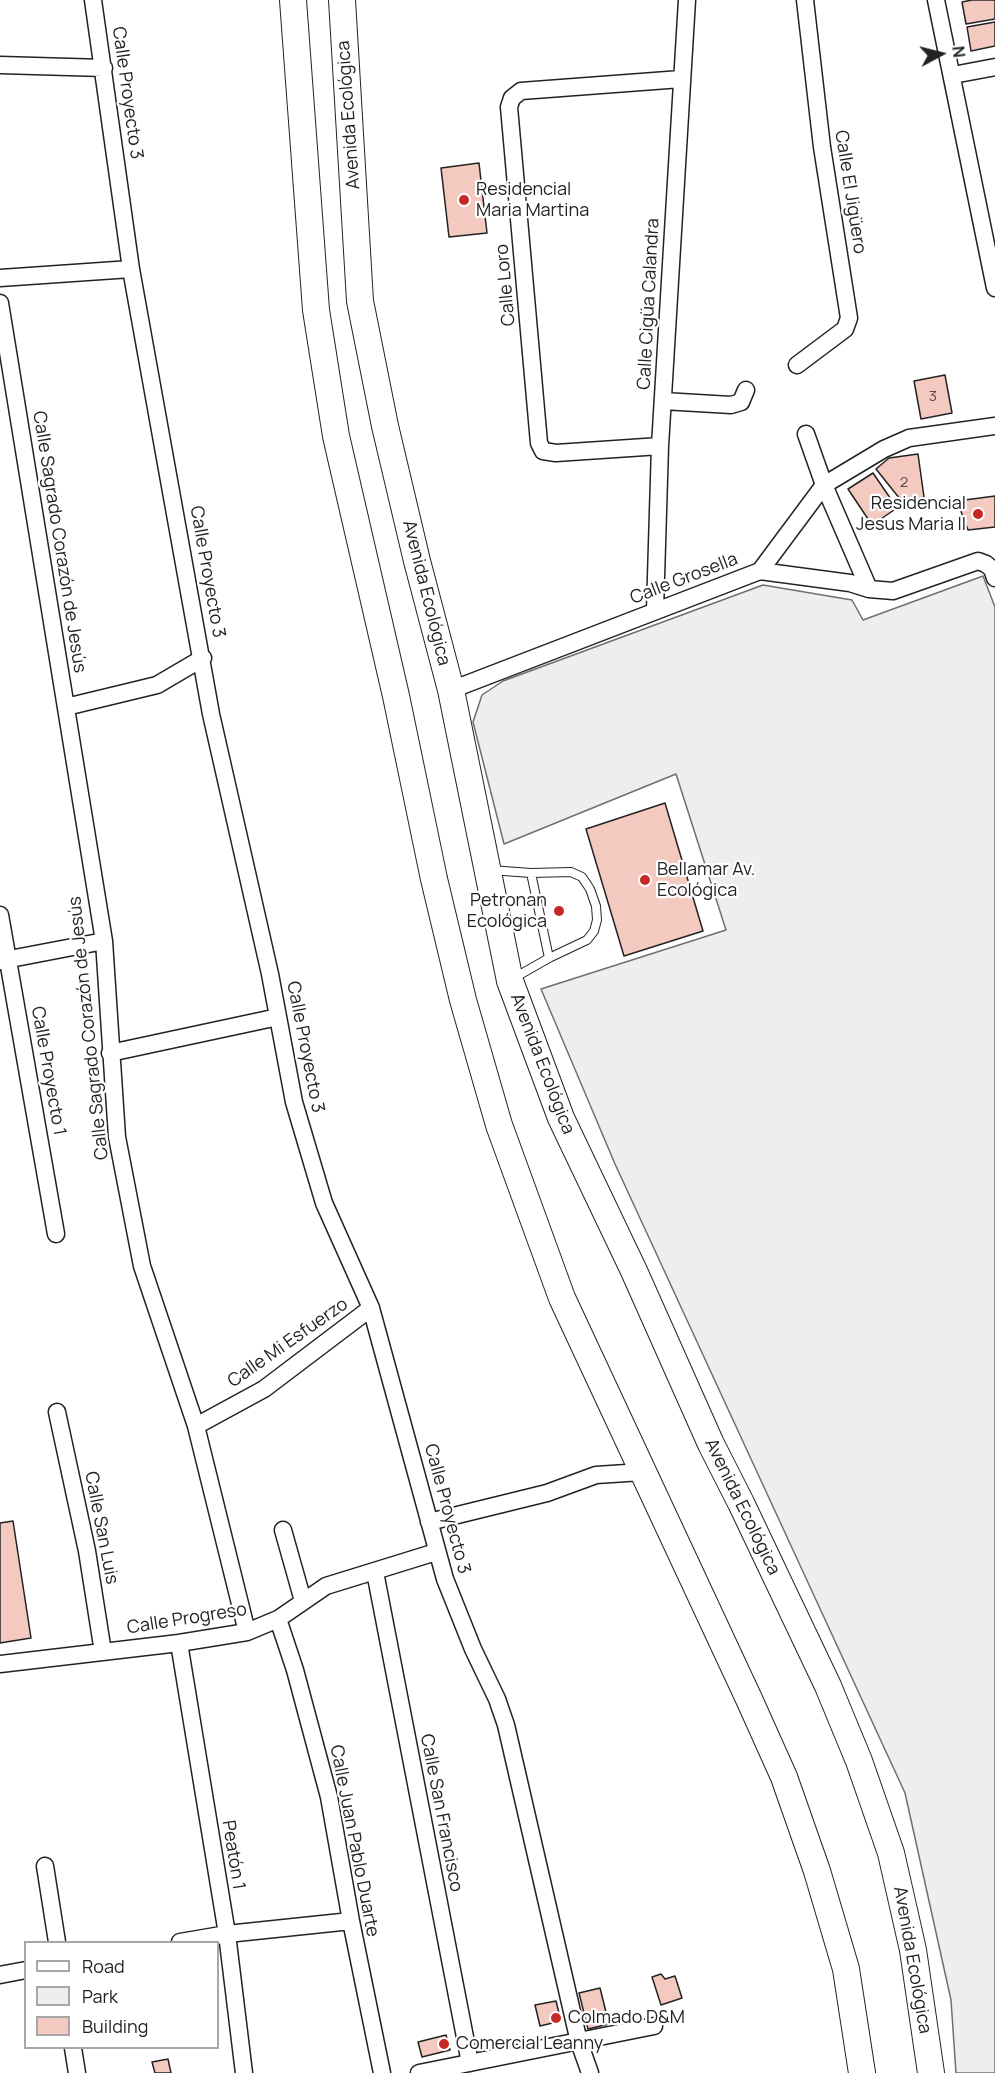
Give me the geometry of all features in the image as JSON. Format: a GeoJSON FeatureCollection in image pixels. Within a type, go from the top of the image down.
{"type":"FeatureCollection","features":[{"type":"Feature","properties":{"kind":"main road"},"geometry":{"type":"LineString","coordinates":[[293,0],[316,310],[336,436],[463,1000],[499,1125],[562,1298],[784,1777],[817,1870],[846,1969],[862,2073]]}},
{"type":"Feature","properties":{"kind":"main road","name":"Avenida Ecológica"},"geometry":{"type":"LineString","coordinates":[[342,0],[360,301],[385,426],[451,690],[510,981],[561,1118],[634,1271],[711,1444],[813,1655],[859,1761],[891,1853],[913,1950],[931,2073]]}},
{"type":"Feature","properties":{"kind":"street","name":"Calle Proyecto 3"},"geometry":{"type":"LineString","coordinates":[[93,0],[131,269],[211,714],[270,974],[294,1102],[324,1203],[371,1308],[448,1589],[497,1699],[506,1725],[579,2042],[590,2073]]}},
{"type":"Feature","properties":{"kind":"street","name":"Calle Cigüa Calandra"},"geometry":{"type":"LineString","coordinates":[[655,610],[660,446],[687,0]]}},
{"type":"Feature","properties":{"kind":"street","name":"Calle El Jigüero"},"geometry":{"type":"LineString","coordinates":[[797,365],[845,329],[849,318],[822,147],[805,0]]}},
{"type":"Feature","properties":{"kind":"street"},"geometry":{"type":"LineString","coordinates":[[936,0],[993,268],[995,288]]}},
{"type":"Feature","properties":{"kind":"street"},"geometry":{"type":"LineString","coordinates":[[0,65],[104,68]]}},
{"type":"Feature","properties":{"kind":"street"},"geometry":{"type":"LineString","coordinates":[[953,75],[995,67]]}},
{"type":"Feature","properties":{"kind":"street","name":"Calle Loro"},"geometry":{"type":"LineString","coordinates":[[660,446],[556,453],[543,451],[539,443],[509,107],[512,98],[521,92],[681,79]]}},
{"type":"Feature","properties":{"kind":"street"},"geometry":{"type":"LineString","coordinates":[[0,278],[131,269]]}},
{"type":"Feature","properties":{"kind":"street","name":"Calle Sagrado Corazón de Jesús"},"geometry":{"type":"LineString","coordinates":[[0,303],[104,941],[117,1137],[142,1266],[196,1426],[247,1632]]}},
{"type":"Feature","properties":{"kind":"street"},"geometry":{"type":"LineString","coordinates":[[663,401],[731,405],[741,402],[746,390]]}},
{"type":"Feature","properties":{"kind":"street","name":"Calle Grosella"},"geometry":{"type":"LineString","coordinates":[[451,690],[760,571],[824,485],[884,449],[909,438],[995,426]]}},
{"type":"Feature","properties":{"kind":"street"},"geometry":{"type":"LineString","coordinates":[[807,434],[824,485],[869,590]]}},
{"type":"Feature","properties":{"kind":"street"},"geometry":{"type":"LineString","coordinates":[[760,571],[850,583],[869,590],[893,591],[978,561],[992,569],[995,578]]}},
{"type":"Feature","properties":{"kind":"street"},"geometry":{"type":"LineString","coordinates":[[66,707],[157,685],[202,658]]}},
{"type":"Feature","properties":{"kind":"street","name":"Calle Proyecto 1"},"geometry":{"type":"LineString","coordinates":[[0,915],[4,961],[56,1234]]}},
{"type":"Feature","properties":{"kind":"street"},"geometry":{"type":"LineString","coordinates":[[4,961],[104,941]]}},
{"type":"Feature","properties":{"kind":"street"},"geometry":{"type":"LineString","coordinates":[[110,1053],[278,1017]]}},
{"type":"Feature","properties":{"kind":"street","name":"Calle Mi Esfuerzo"},"geometry":{"type":"LineString","coordinates":[[196,1426],[264,1389],[371,1308]]}},
{"type":"Feature","properties":{"kind":"street","name":"Calle San Luis"},"geometry":{"type":"LineString","coordinates":[[57,1412],[87,1551],[103,1652]]}},
{"type":"Feature","properties":{"kind":"street"},"geometry":{"type":"LineString","coordinates":[[429,1522],[547,1493],[596,1475],[642,1472]]}},
{"type":"Feature","properties":{"kind":"street"},"geometry":{"type":"LineString","coordinates":[[283,1530],[303,1601]]}},
{"type":"Feature","properties":{"kind":"street","name":"Calle Progreso"},"geometry":{"type":"LineString","coordinates":[[0,1664],[179,1643],[247,1632],[278,1619],[326,1586],[436,1552]]}},
{"type":"Feature","properties":{"kind":"street","name":"Calle San Francisco"},"geometry":{"type":"LineString","coordinates":[[375,1572],[470,2063]]}},
{"type":"Feature","properties":{"kind":"street","name":"Calle Juan Pablo Duarte"},"geometry":{"type":"LineString","coordinates":[[278,1619],[296,1670],[329,1797],[382,2073]]}},
{"type":"Feature","properties":{"kind":"street","name":"Peatón 1"},"geometry":{"type":"LineString","coordinates":[[179,1643],[227,1934],[244,2073]]}},
{"type":"Feature","properties":{"kind":"street"},"geometry":{"type":"LineString","coordinates":[[45,1866],[57,1941]]}},
{"type":"Feature","properties":{"kind":"street"},"geometry":{"type":"LineString","coordinates":[[186,1941],[227,1934],[351,1921]]}},
{"type":"Feature","properties":{"kind":"street"},"geometry":{"type":"LineString","coordinates":[[0,1975],[24,1970]]}},
{"type":"Feature","properties":{"kind":"street"},"geometry":{"type":"LineString","coordinates":[[419,2073],[654,2026]]}},
{"type":"Feature","properties":{"kind":"street"},"geometry":{"type":"LineString","coordinates":[[73,2049],[76,2073]]}},
{"type":"Feature","properties":{"kind":"lane"},"geometry":{"type":"LineString","coordinates":[[486,870],[531,873],[571,872],[582,877],[590,889],[596,906],[597,920],[594,931],[587,940],[549,958],[510,981]]}},
{"type":"Feature","properties":{"kind":"lane"},"geometry":{"type":"LineString","coordinates":[[531,873],[549,958]]}},
{"type":"Feature","properties":{"kind":"green space"},"geometry":{"type":"Polygon","coordinates":[[[983,576],[995,607],[995,2073],[956,2073],[951,2000],[905,1793],[615,1164],[541,989],[726,930],[676,774],[504,844],[473,722],[482,695],[503,681],[763,585],[852,600],[863,620],[983,576]]]}},
{"type":"Feature","properties":{"kind":"building"},"geometry":{"type":"Polygon","coordinates":[[[995,0],[995,19],[966,24],[962,2],[995,0]]]}},
{"type":"Feature","properties":{"kind":"building"},"geometry":{"type":"Polygon","coordinates":[[[995,22],[995,46],[971,51],[967,27],[995,22]]]}},
{"type":"Feature","properties":{"kind":"building","name":"Residencial Maria Martina"},"geometry":{"type":"Polygon","coordinates":[[[479,163],[487,233],[449,237],[441,168],[479,163]]]}},
{"type":"Feature","properties":{"kind":"building"},"geometry":{"type":"Polygon","coordinates":[[[945,375],[952,413],[921,419],[914,381],[945,375]]]}},
{"type":"Feature","properties":{"kind":"building"},"geometry":{"type":"Polygon","coordinates":[[[918,454],[924,497],[904,504],[876,469],[889,458],[918,454]]]}},
{"type":"Feature","properties":{"kind":"building"},"geometry":{"type":"Polygon","coordinates":[[[873,473],[897,508],[872,525],[848,489],[873,473]]]}},
{"type":"Feature","properties":{"kind":"building","name":"Residencial Jesus Maria II"},"geometry":{"type":"Polygon","coordinates":[[[995,496],[995,527],[968,530],[957,501],[995,496]]]}},
{"type":"Feature","properties":{"kind":"building","name":"Bellamar Av. Ecológica"},"geometry":{"type":"Polygon","coordinates":[[[665,803],[703,931],[624,956],[586,829],[665,803]]]}},
{"type":"Feature","properties":{"kind":"building"},"geometry":{"type":"Polygon","coordinates":[[[13,1521],[31,1638],[0,1643],[0,1523],[13,1521]]]}},
{"type":"Feature","properties":{"kind":"building"},"geometry":{"type":"Polygon","coordinates":[[[661,1974],[665,1979],[675,1976],[682,1998],[661,2005],[652,1977],[661,1974]]]}},
{"type":"Feature","properties":{"kind":"building"},"geometry":{"type":"Polygon","coordinates":[[[600,1988],[609,2024],[588,2029],[579,1993],[600,1988]]]}},
{"type":"Feature","properties":{"kind":"building"},"geometry":{"type":"Polygon","coordinates":[[[556,2001],[561,2021],[540,2026],[535,2005],[556,2001]]]}},
{"type":"Feature","properties":{"kind":"building"},"geometry":{"type":"Polygon","coordinates":[[[446,2035],[450,2050],[422,2057],[418,2042],[446,2035]]]}},
{"type":"Feature","properties":{"kind":"building"},"geometry":{"type":"Polygon","coordinates":[[[168,2059],[171,2073],[155,2073],[152,2062],[168,2059]]]}},
{"type":"Feature","properties":{"kind":"place","name":"Residencial Maria Martina"},"geometry":{"type":"Point","coordinates":[464,200]}},
{"type":"Feature","properties":{"kind":"place","name":"Residencial Jesus Maria II"},"geometry":{"type":"Point","coordinates":[978,514]}},
{"type":"Feature","properties":{"kind":"place","name":"Bellamar Av. Ecológica"},"geometry":{"type":"Point","coordinates":[645,880]}},
{"type":"Feature","properties":{"kind":"place","name":"Petronan Ecológica"},"geometry":{"type":"Point","coordinates":[559,911]}},
{"type":"Feature","properties":{"kind":"place","name":"Colmado D&M"},"geometry":{"type":"Point","coordinates":[556,2018]}},
{"type":"Feature","properties":{"kind":"place","name":"Comercial Leanny"},"geometry":{"type":"Point","coordinates":[444,2044]}}]}
